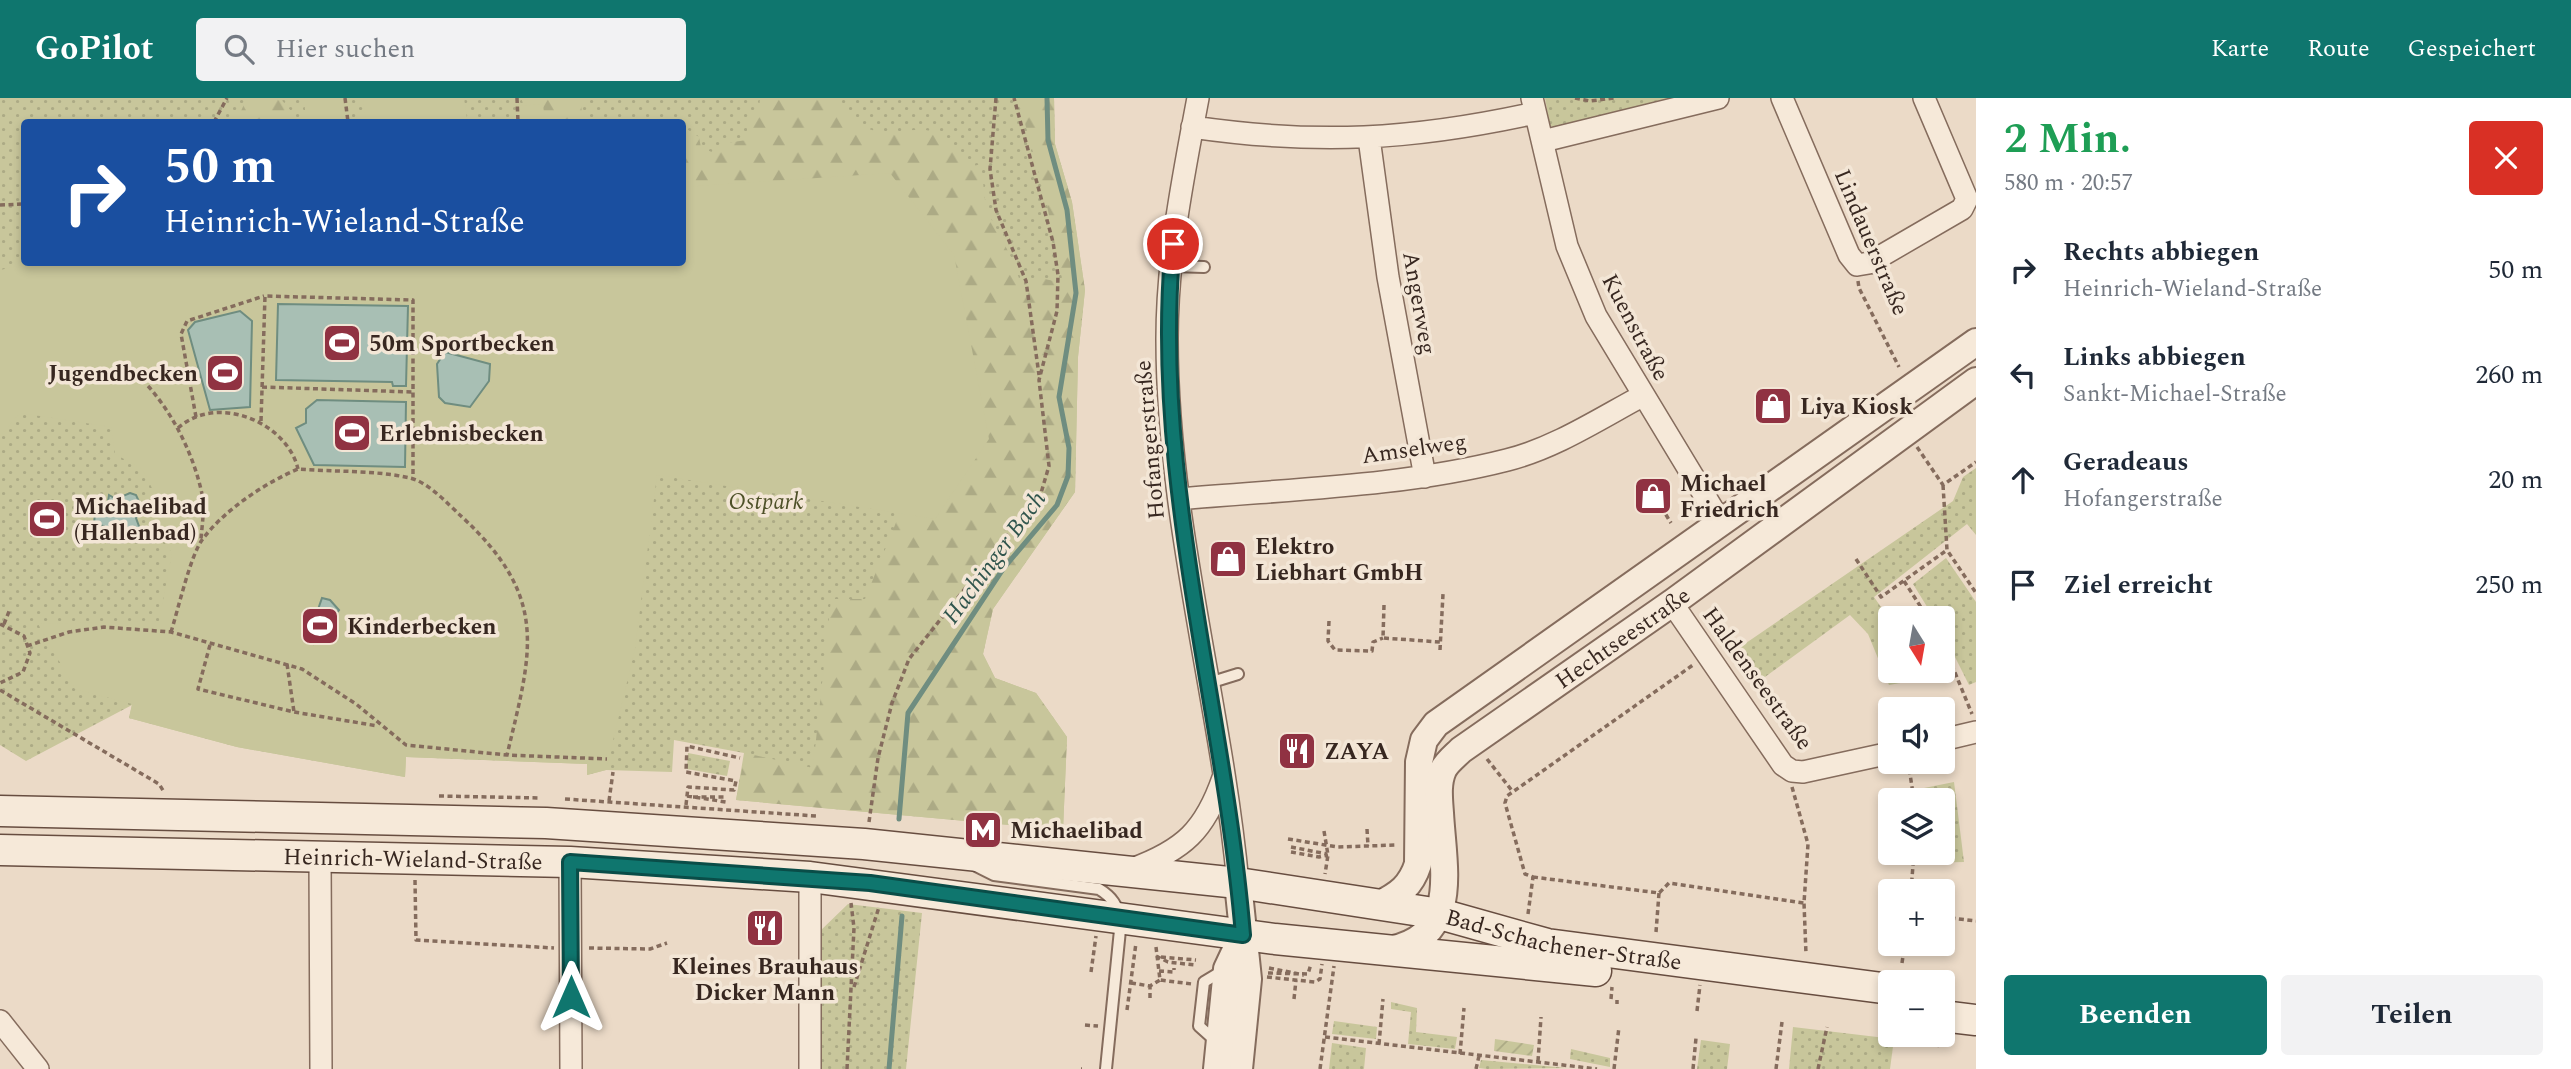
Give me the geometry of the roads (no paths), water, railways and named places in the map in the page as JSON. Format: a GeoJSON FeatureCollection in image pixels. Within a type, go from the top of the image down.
{"type":"FeatureCollection","features":[{"type":"Feature","properties":{"kind":"main road","name":"Heinrich-Wieland-Straße"},"geometry":{"type":"LineString","coordinates":[[0,811],[559,823],[779,837],[1238,883]]}},
{"type":"Feature","properties":{"kind":"main road","name":"Heinrich-Wieland-Straße"},"geometry":{"type":"LineString","coordinates":[[0,850],[570,862],[810,877],[1128,931],[1243,935]]}},
{"type":"Feature","properties":{"kind":"main road","name":"Bad-Schachener-Straße"},"geometry":{"type":"LineString","coordinates":[[1238,883],[1440,914],[1547,944],[1878,974]]}},
{"type":"Feature","properties":{"kind":"main road"},"geometry":{"type":"LineString","coordinates":[[1386,906],[1403,916],[1408,926],[1407,936],[1388,951]]}},
{"type":"Feature","properties":{"kind":"main road","name":"Bad-Schachener-Straße"},"geometry":{"type":"LineString","coordinates":[[1243,935],[1501,960],[1696,1005],[1878,1010]]}},
{"type":"Feature","properties":{"kind":"main road"},"geometry":{"type":"LineString","coordinates":[[1955,997],[1976,999]]}},
{"type":"Feature","properties":{"kind":"main road"},"geometry":{"type":"LineString","coordinates":[[1955,1025],[1976,1020]]}},
{"type":"Feature","properties":{"kind":"street","name":"Hofangerstraße"},"geometry":{"type":"LineString","coordinates":[[1198,98],[1175,221],[1171,266],[1169,391],[1179,499],[1224,776],[1238,883]]}},
{"type":"Feature","properties":{"kind":"street"},"geometry":{"type":"LineString","coordinates":[[1543,141],[1718,98]]}},
{"type":"Feature","properties":{"kind":"street","name":"Lindauerstraße"},"geometry":{"type":"LineString","coordinates":[[1782,98],[1849,255],[1857,265],[1869,263],[1962,209],[1967,199],[1924,98]]}},
{"type":"Feature","properties":{"kind":"street"},"geometry":{"type":"LineString","coordinates":[[1192,127],[1274,138],[1370,138],[1434,133],[1533,105]]}},
{"type":"Feature","properties":{"kind":"street","name":"Kuenstraße"},"geometry":{"type":"LineString","coordinates":[[1533,105],[1567,246],[1597,316],[1642,396],[1720,521]]}},
{"type":"Feature","properties":{"kind":"street","name":"Angerweg"},"geometry":{"type":"LineString","coordinates":[[1370,138],[1388,277],[1425,477]]}},
{"type":"Feature","properties":{"kind":"street","name":"Hechtseestraße"},"geometry":{"type":"LineString","coordinates":[[1386,906],[1413,880],[1418,864],[1419,762],[1430,731],[1456,709],[1976,342]]}},
{"type":"Feature","properties":{"kind":"street","name":"Hechtseestraße"},"geometry":{"type":"LineString","coordinates":[[1440,914],[1444,884],[1439,789],[1443,769],[1461,750],[1672,603],[1976,381]]}},
{"type":"Feature","properties":{"kind":"street","name":"Amselweg"},"geometry":{"type":"LineString","coordinates":[[1179,499],[1425,477],[1510,460],[1556,441],[1642,396]]}},
{"type":"Feature","properties":{"kind":"street","name":"Haldenseestraße"},"geometry":{"type":"LineString","coordinates":[[1672,603],[1783,765],[1792,771],[1803,772],[1878,755]]}},
{"type":"Feature","properties":{"kind":"street"},"geometry":{"type":"LineString","coordinates":[[1955,734],[1975,725]]}},
{"type":"Feature","properties":{"kind":"street"},"geometry":{"type":"LineString","coordinates":[[1126,872],[1168,855],[1191,839],[1209,815],[1224,776]]}},
{"type":"Feature","properties":{"kind":"street"},"geometry":{"type":"LineString","coordinates":[[320,857],[321,1069]]}},
{"type":"Feature","properties":{"kind":"street"},"geometry":{"type":"LineString","coordinates":[[570,862],[571,1069]]}},
{"type":"Feature","properties":{"kind":"street"},"geometry":{"type":"LineString","coordinates":[[810,877],[810,1069]]}},
{"type":"Feature","properties":{"kind":"street"},"geometry":{"type":"LineString","coordinates":[[1238,883],[1248,979],[1239,1069]]}},
{"type":"Feature","properties":{"kind":"street"},"geometry":{"type":"LineString","coordinates":[[1388,951],[1413,946],[1427,933],[1440,914]]}},
{"type":"Feature","properties":{"kind":"street"},"geometry":{"type":"LineString","coordinates":[[1218,1056],[1227,969],[1243,935]]}},
{"type":"Feature","properties":{"kind":"street"},"geometry":{"type":"LineString","coordinates":[[0,1021],[38,1069]]}},
{"type":"Feature","properties":{"kind":"lane"},"geometry":{"type":"LineString","coordinates":[[1171,266],[1204,267]]}},
{"type":"Feature","properties":{"kind":"lane"},"geometry":{"type":"LineString","coordinates":[[1209,683],[1238,674]]}},
{"type":"Feature","properties":{"kind":"lane"},"geometry":{"type":"LineString","coordinates":[[954,853],[994,875],[1099,889],[1110,896],[1128,931],[1106,1069]]}},
{"type":"Feature","properties":{"kind":"waterway","name":"Hachinger Bach"},"geometry":{"type":"LineString","coordinates":[[899,819],[908,713],[1003,569],[1057,505],[1068,476],[1069,448],[1059,397],[1076,293],[1067,210],[1048,140],[1047,98]]}},
{"type":"Feature","properties":{"kind":"waterway","name":"Hachinger Bach"},"geometry":{"type":"LineString","coordinates":[[889,1069],[902,916]]}},
{"type":"Feature","properties":{"kind":"place","name":"50m Sportbecken"},"geometry":{"type":"Point","coordinates":[342,343]}},
{"type":"Feature","properties":{"kind":"place","name":"Jugendbecken"},"geometry":{"type":"Point","coordinates":[225,373]}},
{"type":"Feature","properties":{"kind":"place","name":"Liya Kiosk"},"geometry":{"type":"Point","coordinates":[1773,406]}},
{"type":"Feature","properties":{"kind":"place","name":"Erlebnisbecken"},"geometry":{"type":"Point","coordinates":[352,433]}},
{"type":"Feature","properties":{"kind":"place","name":"Michael Friedrich"},"geometry":{"type":"Point","coordinates":[1653,496]}},
{"type":"Feature","properties":{"kind":"place","name":"Michaelibad (Hallenbad)"},"geometry":{"type":"Point","coordinates":[47,519]}},
{"type":"Feature","properties":{"kind":"place","name":"Elektro Liebhart GmbH"},"geometry":{"type":"Point","coordinates":[1228,559]}},
{"type":"Feature","properties":{"kind":"place","name":"Kinderbecken"},"geometry":{"type":"Point","coordinates":[320,626]}},
{"type":"Feature","properties":{"kind":"place","name":"ZAYA"},"geometry":{"type":"Point","coordinates":[1297,751]}},
{"type":"Feature","properties":{"kind":"place","name":"Michaelibad"},"geometry":{"type":"Point","coordinates":[983,830]}},
{"type":"Feature","properties":{"kind":"place","name":"Kleines Brauhaus Dicker Mann"},"geometry":{"type":"Point","coordinates":[765,928]}},
{"type":"Feature","properties":{"kind":"park label","name":"Ostpark"},"geometry":{"type":"Point","coordinates":[766,501]}}]}
